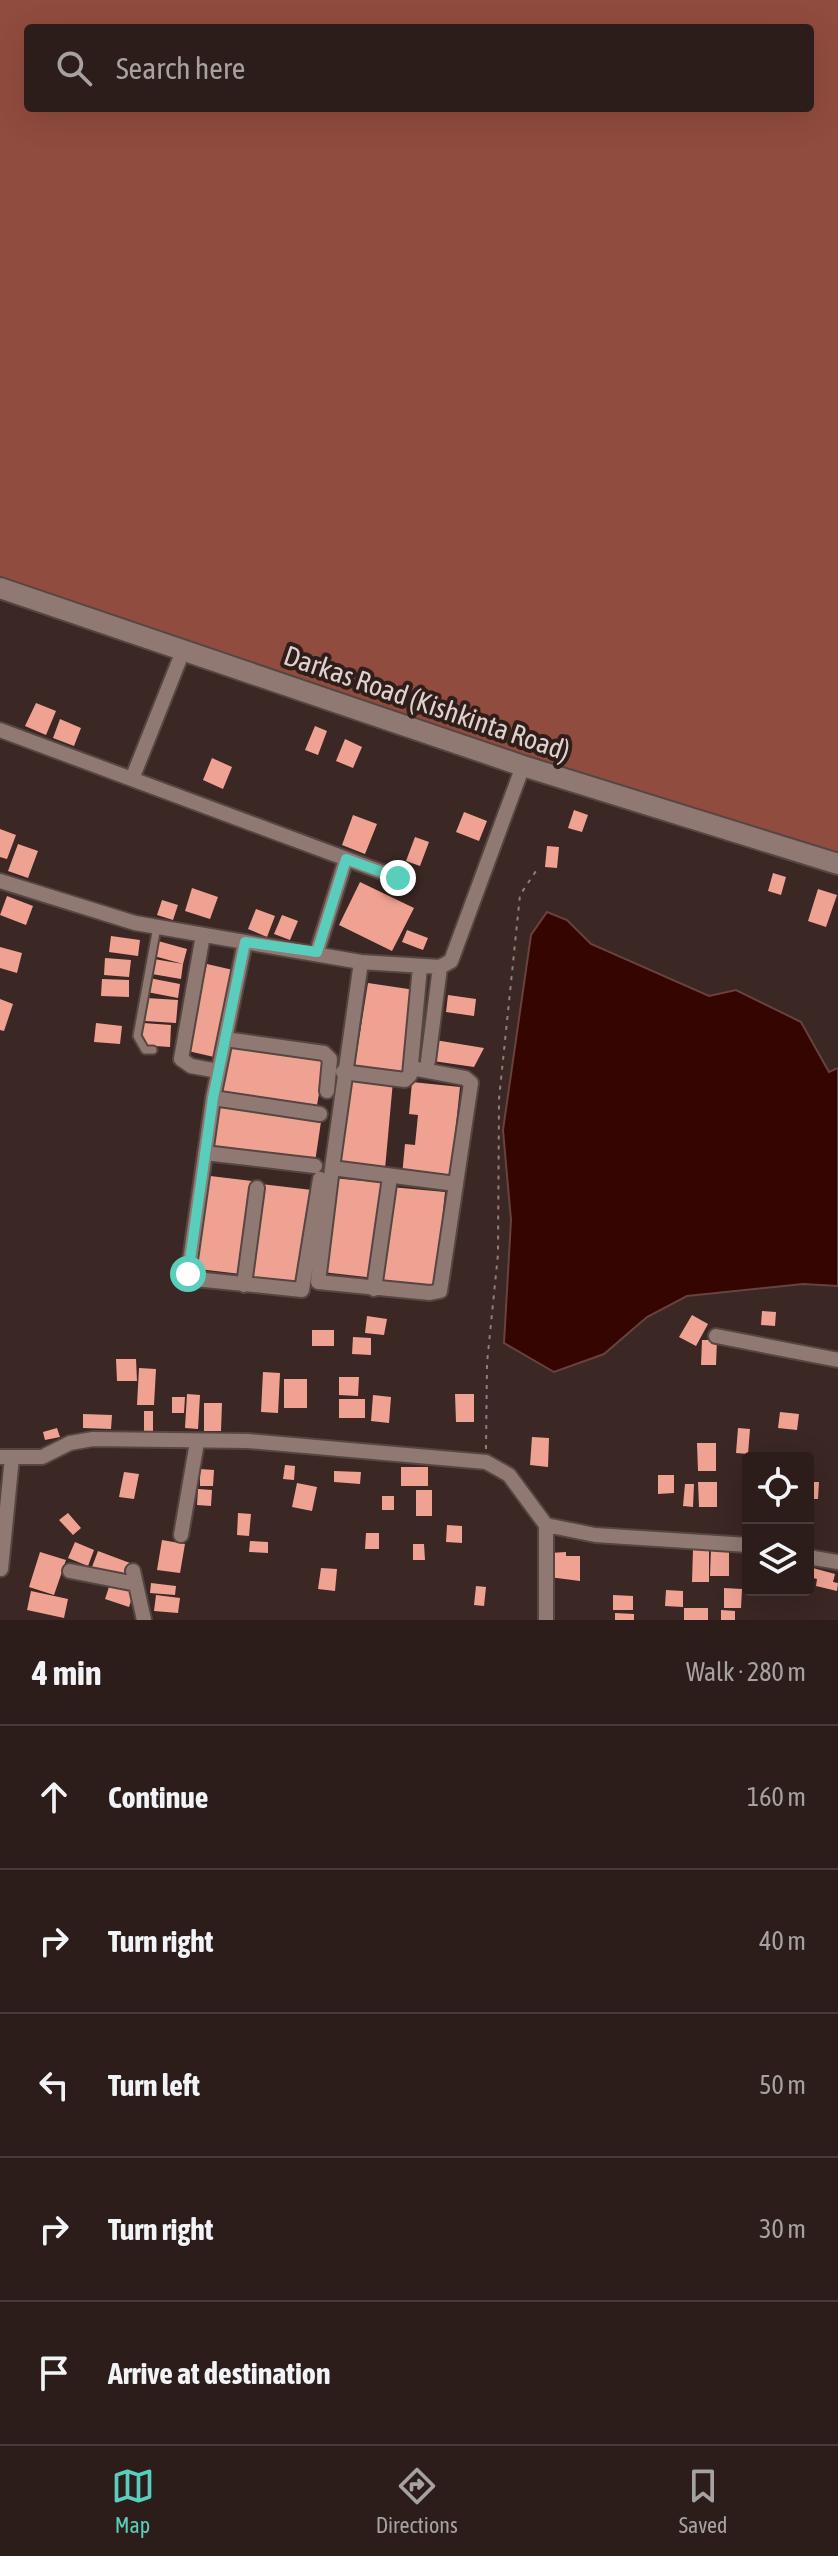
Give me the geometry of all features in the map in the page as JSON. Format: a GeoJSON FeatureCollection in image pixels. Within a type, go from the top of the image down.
{"type":"FeatureCollection","features":[{"type":"Feature","properties":{"kind":"main road","name":"Darkas Road (Kishkinta Road)"},"geometry":{"type":"LineString","coordinates":[[0,588],[523,766],[838,864]]}},
{"type":"Feature","properties":{"kind":"street"},"geometry":{"type":"LineString","coordinates":[[132,779],[183,651]]}},
{"type":"Feature","properties":{"kind":"street"},"geometry":{"type":"LineString","coordinates":[[0,730],[398,878]]}},
{"type":"Feature","properties":{"kind":"street"},"geometry":{"type":"LineString","coordinates":[[0,881],[69,904],[157,927],[317,952],[361,962],[440,967],[451,961],[523,766]]}},
{"type":"Feature","properties":{"kind":"street"},"geometry":{"type":"LineString","coordinates":[[317,952],[346,859]]}},
{"type":"Feature","properties":{"kind":"street"},"geometry":{"type":"LineString","coordinates":[[203,935],[181,1059],[191,1066],[218,1071]]}},
{"type":"Feature","properties":{"kind":"street"},"geometry":{"type":"LineString","coordinates":[[205,1153],[318,1172],[303,1288],[299,1291],[195,1279],[188,1274],[205,1153],[213,1098],[245,942]]}},
{"type":"Feature","properties":{"kind":"street"},"geometry":{"type":"LineString","coordinates":[[361,962],[343,1072],[318,1282],[374,1289],[440,1291],[471,1083],[465,1078],[412,1068]]}},
{"type":"Feature","properties":{"kind":"street"},"geometry":{"type":"LineString","coordinates":[[343,1072],[405,1080],[412,1068],[420,967]]}},
{"type":"Feature","properties":{"kind":"street"},"geometry":{"type":"LineString","coordinates":[[428,1061],[440,967]]}},
{"type":"Feature","properties":{"kind":"street"},"geometry":{"type":"LineString","coordinates":[[225,1039],[324,1053],[330,1059],[327,1091]]}},
{"type":"Feature","properties":{"kind":"street"},"geometry":{"type":"LineString","coordinates":[[213,1098],[320,1114]]}},
{"type":"Feature","properties":{"kind":"street"},"geometry":{"type":"LineString","coordinates":[[332,1168],[456,1184]]}},
{"type":"Feature","properties":{"kind":"street"},"geometry":{"type":"LineString","coordinates":[[374,1289],[390,1177]]}},
{"type":"Feature","properties":{"kind":"street"},"geometry":{"type":"LineString","coordinates":[[244,1285],[257,1188]]}},
{"type":"Feature","properties":{"kind":"street"},"geometry":{"type":"LineString","coordinates":[[716,1336],[838,1360]]}},
{"type":"Feature","properties":{"kind":"street"},"geometry":{"type":"LineString","coordinates":[[1,1569],[6,1457],[42,1457],[82,1439],[248,1441],[486,1462],[509,1475],[546,1525],[546,1620]]}},
{"type":"Feature","properties":{"kind":"street"},"geometry":{"type":"LineString","coordinates":[[181,1535],[197,1442]]}},
{"type":"Feature","properties":{"kind":"street"},"geometry":{"type":"LineString","coordinates":[[546,1525],[595,1535],[742,1545]]}},
{"type":"Feature","properties":{"kind":"street"},"geometry":{"type":"LineString","coordinates":[[814,1558],[838,1562]]}},
{"type":"Feature","properties":{"kind":"street"},"geometry":{"type":"LineString","coordinates":[[70,1571],[134,1578],[144,1620]]}},
{"type":"Feature","properties":{"kind":"lane"},"geometry":{"type":"LineString","coordinates":[[153,1050],[145,1050],[137,1036],[157,927]]}},
{"type":"Feature","properties":{"kind":"path"},"geometry":{"type":"LineString","coordinates":[[486,1462],[487,1363],[498,1254],[499,1099],[520,895],[538,868]]}},
{"type":"Feature","properties":{"kind":"shaded area"},"geometry":{"type":"Polygon","coordinates":[[[0,0],[838,0],[838,858],[0,583],[0,0]]]}},
{"type":"Feature","properties":{"kind":"shaded area"},"geometry":{"type":"Polygon","coordinates":[[[547,912],[567,920],[591,944],[709,996],[736,990],[801,1022],[829,1072],[838,1068],[838,1286],[803,1284],[687,1296],[647,1317],[604,1354],[554,1372],[504,1343],[511,1220],[503,1130],[531,935],[547,912]]]}},
{"type":"Feature","properties":{"kind":"building"},"geometry":{"type":"Polygon","coordinates":[[[36,703],[56,711],[46,735],[25,726],[36,703]]]}},
{"type":"Feature","properties":{"kind":"building"},"geometry":{"type":"Polygon","coordinates":[[[60,719],[81,728],[74,746],[53,738],[60,719]]]}},
{"type":"Feature","properties":{"kind":"building"},"geometry":{"type":"Polygon","coordinates":[[[315,726],[327,731],[318,755],[305,750],[315,726]]]}},
{"type":"Feature","properties":{"kind":"building"},"geometry":{"type":"Polygon","coordinates":[[[345,739],[362,747],[353,768],[336,761],[345,739]]]}},
{"type":"Feature","properties":{"kind":"building"},"geometry":{"type":"Polygon","coordinates":[[[212,758],[232,767],[223,789],[203,780],[212,758]]]}},
{"type":"Feature","properties":{"kind":"building"},"geometry":{"type":"Polygon","coordinates":[[[574,810],[588,815],[582,832],[568,828],[574,810]]]}},
{"type":"Feature","properties":{"kind":"building"},"geometry":{"type":"Polygon","coordinates":[[[464,812],[487,821],[479,841],[456,832],[464,812]]]}},
{"type":"Feature","properties":{"kind":"building"},"geometry":{"type":"Polygon","coordinates":[[[353,815],[377,824],[365,854],[342,845],[353,815]]]}},
{"type":"Feature","properties":{"kind":"building"},"geometry":{"type":"Polygon","coordinates":[[[0,829],[16,835],[7,859],[0,857],[0,829]]]}},
{"type":"Feature","properties":{"kind":"building"},"geometry":{"type":"Polygon","coordinates":[[[415,837],[429,842],[420,866],[406,861],[415,837]]]}},
{"type":"Feature","properties":{"kind":"building"},"geometry":{"type":"Polygon","coordinates":[[[18,844],[38,851],[28,878],[8,871],[18,844]]]}},
{"type":"Feature","properties":{"kind":"building"},"geometry":{"type":"Polygon","coordinates":[[[547,846],[559,847],[557,868],[545,867],[547,846]]]}},
{"type":"Feature","properties":{"kind":"building"},"geometry":{"type":"Polygon","coordinates":[[[773,873],[786,877],[781,895],[768,891],[773,873]]]}},
{"type":"Feature","properties":{"kind":"building"},"geometry":{"type":"Polygon","coordinates":[[[360,882],[414,908],[392,951],[339,925],[360,882]]]}},
{"type":"Feature","properties":{"kind":"building"},"geometry":{"type":"Polygon","coordinates":[[[192,888],[218,897],[210,919],[185,911],[192,888]]]}},
{"type":"Feature","properties":{"kind":"building"},"geometry":{"type":"Polygon","coordinates":[[[818,889],[837,895],[826,927],[808,921],[818,889]]]}},
{"type":"Feature","properties":{"kind":"building"},"geometry":{"type":"Polygon","coordinates":[[[7,896],[33,906],[26,925],[0,915],[7,896]]]}},
{"type":"Feature","properties":{"kind":"building"},"geometry":{"type":"Polygon","coordinates":[[[162,900],[178,905],[173,920],[157,915],[162,900]]]}},
{"type":"Feature","properties":{"kind":"building"},"geometry":{"type":"Polygon","coordinates":[[[256,909],[275,916],[267,937],[248,929],[256,909]]]}},
{"type":"Feature","properties":{"kind":"building"},"geometry":{"type":"Polygon","coordinates":[[[282,915],[298,921],[290,940],[274,934],[282,915]]]}},
{"type":"Feature","properties":{"kind":"building"},"geometry":{"type":"Polygon","coordinates":[[[407,930],[428,938],[423,950],[402,942],[407,930]]]}},
{"type":"Feature","properties":{"kind":"building"},"geometry":{"type":"Polygon","coordinates":[[[111,936],[140,940],[138,956],[109,952],[111,936]]]}},
{"type":"Feature","properties":{"kind":"building"},"geometry":{"type":"Polygon","coordinates":[[[158,941],[187,949],[183,964],[154,956],[158,941]]]}},
{"type":"Feature","properties":{"kind":"building"},"geometry":{"type":"Polygon","coordinates":[[[0,947],[22,953],[17,973],[0,968],[0,947]]]}},
{"type":"Feature","properties":{"kind":"building"},"geometry":{"type":"Polygon","coordinates":[[[105,958],[131,960],[129,977],[104,975],[105,958]]]}},
{"type":"Feature","properties":{"kind":"building"},"geometry":{"type":"Polygon","coordinates":[[[154,959],[183,964],[181,979],[152,974],[154,959]]]}},
{"type":"Feature","properties":{"kind":"building"},"geometry":{"type":"Polygon","coordinates":[[[207,964],[233,970],[214,1057],[188,1051],[207,964]]]}},
{"type":"Feature","properties":{"kind":"building"},"geometry":{"type":"Polygon","coordinates":[[[149,978],[180,984],[178,998],[147,992],[149,978]]]}},
{"type":"Feature","properties":{"kind":"building"},"geometry":{"type":"Polygon","coordinates":[[[102,979],[129,980],[129,997],[101,996],[102,979]]]}},
{"type":"Feature","properties":{"kind":"building"},"geometry":{"type":"Polygon","coordinates":[[[368,983],[415,990],[403,1075],[354,1070],[368,983]]]}},
{"type":"Feature","properties":{"kind":"building"},"geometry":{"type":"Polygon","coordinates":[[[448,995],[476,999],[474,1016],[446,1012],[448,995]]]}},
{"type":"Feature","properties":{"kind":"building"},"geometry":{"type":"Polygon","coordinates":[[[147,998],[178,1000],[176,1023],[145,1021],[147,998]]]}},
{"type":"Feature","properties":{"kind":"building"},"geometry":{"type":"Polygon","coordinates":[[[0,999],[13,1004],[4,1031],[0,1030],[0,999]]]}},
{"type":"Feature","properties":{"kind":"building"},"geometry":{"type":"Polygon","coordinates":[[[96,1023],[122,1026],[120,1044],[94,1042],[96,1023]]]}},
{"type":"Feature","properties":{"kind":"building"},"geometry":{"type":"Polygon","coordinates":[[[143,1023],[171,1025],[170,1047],[141,1045],[143,1023]]]}},
{"type":"Feature","properties":{"kind":"building"},"geometry":{"type":"Polygon","coordinates":[[[435,1040],[484,1048],[474,1067],[433,1061],[435,1040]]]}},
{"type":"Feature","properties":{"kind":"building"},"geometry":{"type":"Polygon","coordinates":[[[229,1043],[325,1059],[316,1111],[220,1095],[229,1043]]]}},
{"type":"Feature","properties":{"kind":"building"},"geometry":{"type":"Polygon","coordinates":[[[345,1075],[393,1081],[385,1169],[333,1165],[345,1075]]]}},
{"type":"Feature","properties":{"kind":"building"},"geometry":{"type":"Polygon","coordinates":[[[412,1082],[460,1087],[450,1181],[402,1176],[405,1144],[415,1145],[418,1115],[409,1114],[412,1082]]]}},
{"type":"Feature","properties":{"kind":"building"},"geometry":{"type":"Polygon","coordinates":[[[221,1101],[322,1115],[315,1162],[214,1148],[221,1101]]]}},
{"type":"Feature","properties":{"kind":"building"},"geometry":{"type":"Polygon","coordinates":[[[202,1175],[252,1181],[241,1274],[190,1268],[202,1175]]]}},
{"type":"Feature","properties":{"kind":"building"},"geometry":{"type":"Polygon","coordinates":[[[332,1178],[386,1183],[375,1278],[322,1272],[332,1178]]]}},
{"type":"Feature","properties":{"kind":"building"},"geometry":{"type":"Polygon","coordinates":[[[261,1184],[312,1190],[301,1283],[250,1277],[261,1184]]]}},
{"type":"Feature","properties":{"kind":"building"},"geometry":{"type":"Polygon","coordinates":[[[391,1187],[445,1192],[435,1287],[381,1281],[391,1187]]]}},
{"type":"Feature","properties":{"kind":"building"},"geometry":{"type":"Polygon","coordinates":[[[762,1311],[776,1312],[775,1326],[761,1325],[762,1311]]]}},
{"type":"Feature","properties":{"kind":"building"},"geometry":{"type":"Polygon","coordinates":[[[692,1315],[708,1324],[696,1346],[679,1337],[692,1315]]]}},
{"type":"Feature","properties":{"kind":"building"},"geometry":{"type":"Polygon","coordinates":[[[367,1316],[387,1319],[384,1335],[365,1333],[367,1316]]]}},
{"type":"Feature","properties":{"kind":"building"},"geometry":{"type":"Polygon","coordinates":[[[312,1330],[334,1330],[334,1346],[312,1346],[312,1330]]]}},
{"type":"Feature","properties":{"kind":"building"},"geometry":{"type":"Polygon","coordinates":[[[353,1337],[371,1338],[371,1355],[352,1354],[353,1337]]]}},
{"type":"Feature","properties":{"kind":"building"},"geometry":{"type":"Polygon","coordinates":[[[702,1340],[717,1340],[716,1365],[701,1365],[702,1340]]]}},
{"type":"Feature","properties":{"kind":"building"},"geometry":{"type":"Polygon","coordinates":[[[116,1359],[136,1359],[137,1381],[117,1381],[116,1359]]]}},
{"type":"Feature","properties":{"kind":"building"},"geometry":{"type":"Polygon","coordinates":[[[139,1368],[156,1369],[154,1405],[137,1405],[139,1368]]]}},
{"type":"Feature","properties":{"kind":"building"},"geometry":{"type":"Polygon","coordinates":[[[263,1372],[280,1373],[278,1413],[261,1412],[263,1372]]]}},
{"type":"Feature","properties":{"kind":"building"},"geometry":{"type":"Polygon","coordinates":[[[339,1377],[359,1377],[358,1396],[339,1395],[339,1377]]]}},
{"type":"Feature","properties":{"kind":"building"},"geometry":{"type":"Polygon","coordinates":[[[284,1379],[307,1379],[307,1408],[284,1408],[284,1379]]]}},
{"type":"Feature","properties":{"kind":"building"},"geometry":{"type":"Polygon","coordinates":[[[187,1394],[200,1395],[198,1429],[185,1428],[187,1394]]]}},
{"type":"Feature","properties":{"kind":"building"},"geometry":{"type":"Polygon","coordinates":[[[455,1394],[474,1394],[474,1422],[456,1422],[455,1394]]]}},
{"type":"Feature","properties":{"kind":"building"},"geometry":{"type":"Polygon","coordinates":[[[373,1395],[391,1397],[389,1423],[371,1421],[373,1395]]]}},
{"type":"Feature","properties":{"kind":"building"},"geometry":{"type":"Polygon","coordinates":[[[172,1397],[185,1397],[184,1413],[172,1413],[172,1397]]]}},
{"type":"Feature","properties":{"kind":"building"},"geometry":{"type":"Polygon","coordinates":[[[339,1399],[365,1399],[365,1418],[339,1418],[339,1399]]]}},
{"type":"Feature","properties":{"kind":"building"},"geometry":{"type":"Polygon","coordinates":[[[204,1403],[222,1403],[221,1431],[204,1431],[204,1403]]]}},
{"type":"Feature","properties":{"kind":"building"},"geometry":{"type":"Polygon","coordinates":[[[144,1411],[153,1411],[153,1431],[144,1431],[144,1411]]]}},
{"type":"Feature","properties":{"kind":"building"},"geometry":{"type":"Polygon","coordinates":[[[780,1412],[799,1414],[797,1430],[778,1428],[780,1412]]]}},
{"type":"Feature","properties":{"kind":"building"},"geometry":{"type":"Polygon","coordinates":[[[83,1414],[112,1415],[111,1429],[83,1428],[83,1414]]]}},
{"type":"Feature","properties":{"kind":"building"},"geometry":{"type":"Polygon","coordinates":[[[57,1428],[60,1437],[45,1440],[43,1432],[57,1428]]]}},
{"type":"Feature","properties":{"kind":"building"},"geometry":{"type":"Polygon","coordinates":[[[738,1428],[750,1429],[748,1452],[736,1453],[738,1428]]]}},
{"type":"Feature","properties":{"kind":"building"},"geometry":{"type":"Polygon","coordinates":[[[532,1437],[549,1438],[548,1467],[530,1465],[532,1437]]]}},
{"type":"Feature","properties":{"kind":"building"},"geometry":{"type":"Polygon","coordinates":[[[697,1443],[716,1443],[716,1471],[698,1471],[697,1443]]]}},
{"type":"Feature","properties":{"kind":"building"},"geometry":{"type":"Polygon","coordinates":[[[285,1465],[295,1466],[294,1480],[283,1479],[285,1465]]]}},
{"type":"Feature","properties":{"kind":"building"},"geometry":{"type":"Polygon","coordinates":[[[401,1467],[428,1467],[428,1486],[401,1486],[401,1467]]]}},
{"type":"Feature","properties":{"kind":"building"},"geometry":{"type":"Polygon","coordinates":[[[200,1469],[214,1470],[213,1486],[200,1486],[200,1469]]]}},
{"type":"Feature","properties":{"kind":"building"},"geometry":{"type":"Polygon","coordinates":[[[334,1471],[361,1472],[360,1484],[334,1482],[334,1471]]]}},
{"type":"Feature","properties":{"kind":"building"},"geometry":{"type":"Polygon","coordinates":[[[124,1472],[139,1474],[134,1499],[119,1497],[124,1472]]]}},
{"type":"Feature","properties":{"kind":"building"},"geometry":{"type":"Polygon","coordinates":[[[658,1475],[674,1475],[674,1493],[658,1494],[658,1475]]]}},
{"type":"Feature","properties":{"kind":"building"},"geometry":{"type":"Polygon","coordinates":[[[698,1482],[717,1482],[717,1507],[699,1507],[698,1482]]]}},
{"type":"Feature","properties":{"kind":"building"},"geometry":{"type":"Polygon","coordinates":[[[814,1482],[819,1482],[818,1499],[814,1499],[814,1482]]]}},
{"type":"Feature","properties":{"kind":"building"},"geometry":{"type":"Polygon","coordinates":[[[297,1483],[317,1487],[312,1511],[292,1507],[297,1483]]]}},
{"type":"Feature","properties":{"kind":"building"},"geometry":{"type":"Polygon","coordinates":[[[685,1484],[694,1484],[693,1507],[683,1506],[685,1484]]]}},
{"type":"Feature","properties":{"kind":"building"},"geometry":{"type":"Polygon","coordinates":[[[198,1489],[212,1490],[211,1506],[197,1505],[198,1489]]]}},
{"type":"Feature","properties":{"kind":"building"},"geometry":{"type":"Polygon","coordinates":[[[416,1490],[432,1490],[432,1516],[416,1516],[416,1490]]]}},
{"type":"Feature","properties":{"kind":"building"},"geometry":{"type":"Polygon","coordinates":[[[382,1496],[394,1496],[394,1510],[382,1510],[382,1496]]]}},
{"type":"Feature","properties":{"kind":"building"},"geometry":{"type":"Polygon","coordinates":[[[68,1513],[81,1528],[73,1535],[59,1520],[68,1513]]]}},
{"type":"Feature","properties":{"kind":"building"},"geometry":{"type":"Polygon","coordinates":[[[238,1513],[251,1514],[249,1536],[237,1535],[238,1513]]]}},
{"type":"Feature","properties":{"kind":"building"},"geometry":{"type":"Polygon","coordinates":[[[447,1525],[462,1526],[462,1543],[446,1542],[447,1525]]]}},
{"type":"Feature","properties":{"kind":"building"},"geometry":{"type":"Polygon","coordinates":[[[366,1533],[379,1533],[379,1549],[365,1549],[366,1533]]]}},
{"type":"Feature","properties":{"kind":"building"},"geometry":{"type":"Polygon","coordinates":[[[162,1540],[185,1544],[180,1573],[157,1570],[162,1540]]]}},
{"type":"Feature","properties":{"kind":"building"},"geometry":{"type":"Polygon","coordinates":[[[250,1541],[268,1542],[268,1553],[249,1552],[250,1541]]]}},
{"type":"Feature","properties":{"kind":"building"},"geometry":{"type":"Polygon","coordinates":[[[75,1542],[94,1550],[88,1566],[68,1558],[75,1542]]]}},
{"type":"Feature","properties":{"kind":"building"},"geometry":{"type":"Polygon","coordinates":[[[413,1544],[424,1544],[425,1560],[413,1560],[413,1544]]]}},
{"type":"Feature","properties":{"kind":"building"},"geometry":{"type":"Polygon","coordinates":[[[693,1549],[709,1549],[709,1582],[692,1582],[693,1549]]]}},
{"type":"Feature","properties":{"kind":"building"},"geometry":{"type":"Polygon","coordinates":[[[711,1549],[729,1550],[729,1576],[710,1576],[711,1549]]]}},
{"type":"Feature","properties":{"kind":"building"},"geometry":{"type":"Polygon","coordinates":[[[98,1551],[130,1563],[124,1579],[92,1567],[98,1551]]]}},
{"type":"Feature","properties":{"kind":"building"},"geometry":{"type":"Polygon","coordinates":[[[40,1552],[66,1560],[54,1595],[29,1587],[40,1552]]]}},
{"type":"Feature","properties":{"kind":"building"},"geometry":{"type":"Polygon","coordinates":[[[566,1552],[566,1556],[580,1556],[580,1581],[549,1577],[550,1553],[566,1552]]]}},
{"type":"Feature","properties":{"kind":"building"},"geometry":{"type":"Polygon","coordinates":[[[321,1568],[337,1569],[335,1591],[318,1589],[321,1568]]]}},
{"type":"Feature","properties":{"kind":"building"},"geometry":{"type":"Polygon","coordinates":[[[814,1568],[835,1574],[833,1582],[838,1583],[837,1591],[816,1586],[817,1579],[814,1578],[814,1568]]]}},
{"type":"Feature","properties":{"kind":"building"},"geometry":{"type":"Polygon","coordinates":[[[151,1583],[176,1586],[175,1595],[150,1593],[151,1583]]]}},
{"type":"Feature","properties":{"kind":"building"},"geometry":{"type":"Polygon","coordinates":[[[110,1584],[134,1592],[129,1607],[105,1599],[110,1584]]]}},
{"type":"Feature","properties":{"kind":"building"},"geometry":{"type":"Polygon","coordinates":[[[476,1586],[486,1587],[484,1606],[474,1605],[476,1586]]]}},
{"type":"Feature","properties":{"kind":"building"},"geometry":{"type":"Polygon","coordinates":[[[724,1588],[742,1589],[741,1608],[724,1608],[724,1588]]]}},
{"type":"Feature","properties":{"kind":"building"},"geometry":{"type":"Polygon","coordinates":[[[666,1590],[683,1591],[683,1607],[665,1606],[666,1590]]]}},
{"type":"Feature","properties":{"kind":"building"},"geometry":{"type":"Polygon","coordinates":[[[31,1591],[68,1599],[64,1618],[27,1610],[31,1591]]]}},
{"type":"Feature","properties":{"kind":"building"},"geometry":{"type":"Polygon","coordinates":[[[156,1595],[180,1598],[178,1613],[154,1611],[156,1595]]]}},
{"type":"Feature","properties":{"kind":"building"},"geometry":{"type":"Polygon","coordinates":[[[613,1595],[633,1596],[633,1610],[613,1610],[613,1595]]]}},
{"type":"Feature","properties":{"kind":"building"},"geometry":{"type":"Polygon","coordinates":[[[684,1608],[708,1608],[708,1620],[684,1620],[684,1608]]]}},
{"type":"Feature","properties":{"kind":"building"},"geometry":{"type":"Polygon","coordinates":[[[721,1610],[735,1611],[735,1620],[721,1620],[721,1610]]]}},
{"type":"Feature","properties":{"kind":"building"},"geometry":{"type":"Polygon","coordinates":[[[615,1613],[634,1614],[634,1620],[615,1620],[615,1613]]]}},
{"type":"Feature","properties":{"kind":"route"},"geometry":{"type":"LineString","coordinates":[[188,1274],[213,1098],[245,942],[317,952],[346,859],[398,878]]}}]}
